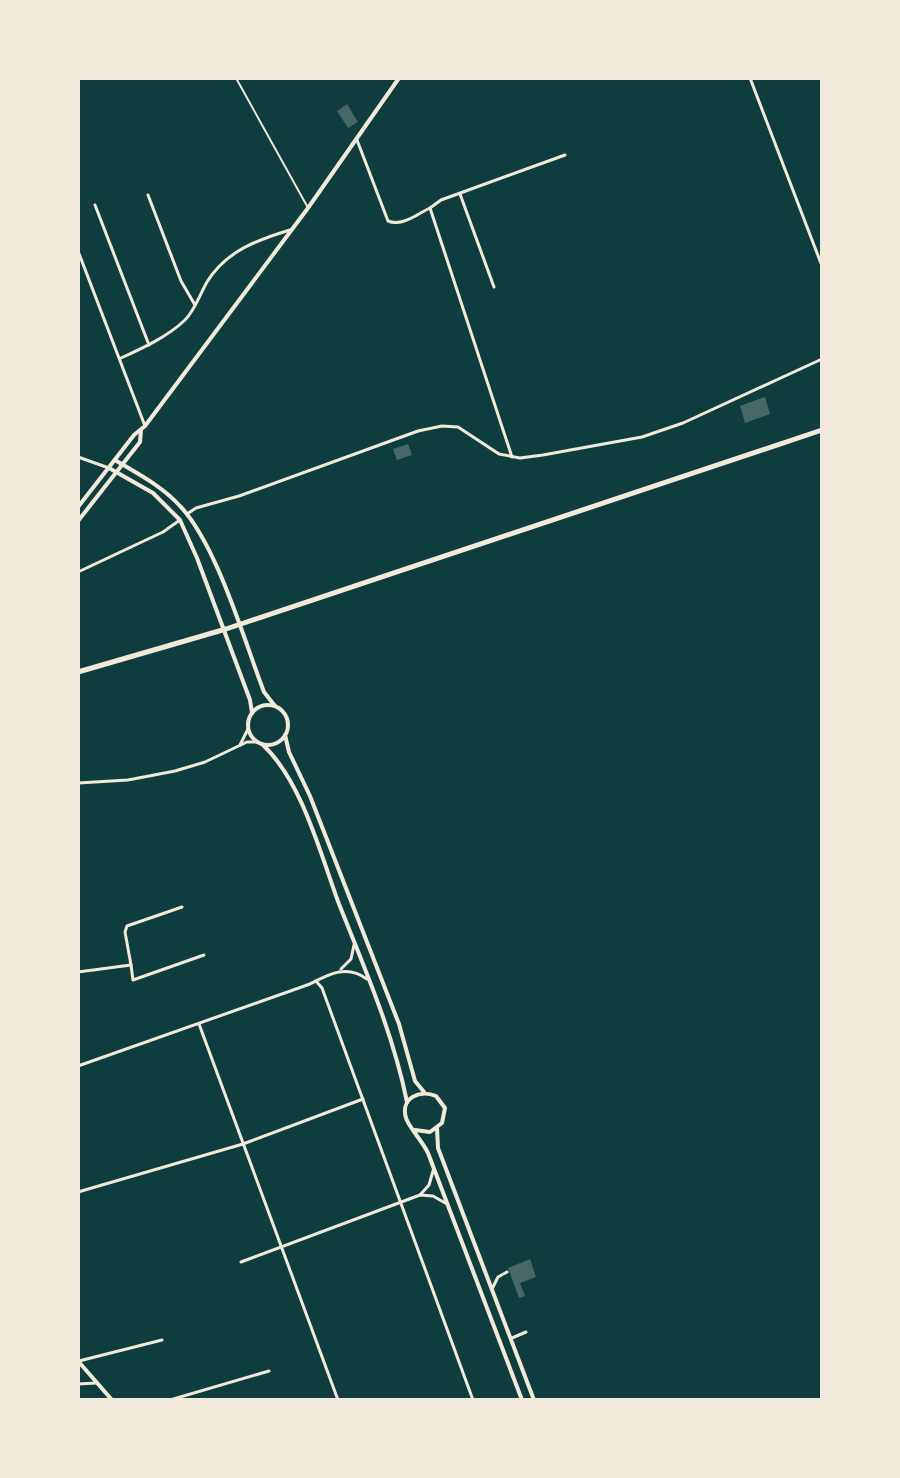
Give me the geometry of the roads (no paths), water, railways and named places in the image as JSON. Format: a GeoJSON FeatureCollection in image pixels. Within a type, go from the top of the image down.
{"type":"FeatureCollection","features":[{"type":"Feature","properties":{"kind":"highway"},"geometry":{"type":"LineString","coordinates":[[78,672],[226,629],[822,430]]}},
{"type":"Feature","properties":{"kind":"street"},"geometry":{"type":"LineString","coordinates":[[78,507],[134,435],[143,428],[308,208],[399,78]]}},
{"type":"Feature","properties":{"kind":"street"},"geometry":{"type":"LineString","coordinates":[[750,78],[822,266]]}},
{"type":"Feature","properties":{"kind":"street"},"geometry":{"type":"LineString","coordinates":[[357,140],[388,221],[393,224],[441,200],[565,155]]}},
{"type":"Feature","properties":{"kind":"street"},"geometry":{"type":"LineString","coordinates":[[460,194],[494,287]]}},
{"type":"Feature","properties":{"kind":"street"},"geometry":{"type":"LineString","coordinates":[[148,195],[181,281],[195,305]]}},
{"type":"Feature","properties":{"kind":"street"},"geometry":{"type":"LineString","coordinates":[[95,205],[149,345]]}},
{"type":"Feature","properties":{"kind":"street"},"geometry":{"type":"LineString","coordinates":[[430,208],[512,457]]}},
{"type":"Feature","properties":{"kind":"street"},"geometry":{"type":"LineString","coordinates":[[121,358],[149,345],[183,322],[211,276],[230,256],[254,242],[291,230]]}},
{"type":"Feature","properties":{"kind":"street"},"geometry":{"type":"LineString","coordinates":[[78,251],[121,358],[143,428],[141,439],[78,521]]}},
{"type":"Feature","properties":{"kind":"street"},"geometry":{"type":"LineString","coordinates":[[187,514],[196,508],[239,496],[418,431],[442,426],[458,427],[486,447],[512,457],[543,455],[642,437],[694,419],[822,359]]}},
{"type":"Feature","properties":{"kind":"street"},"geometry":{"type":"LineString","coordinates":[[78,457],[109,468],[153,493],[180,520],[250,700],[252,713],[240,745]]}},
{"type":"Feature","properties":{"kind":"street"},"geometry":{"type":"LineString","coordinates":[[115,460],[157,485],[187,514],[210,552],[264,692],[286,717],[285,735],[289,752],[310,796],[399,1024],[415,1081],[424,1092],[436,1096],[443,1105],[445,1116],[437,1128],[426,1132],[415,1130]]}},
{"type":"Feature","properties":{"kind":"street"},"geometry":{"type":"LineString","coordinates":[[78,572],[163,532],[180,520]]}},
{"type":"Feature","properties":{"kind":"street"},"geometry":{"type":"LineString","coordinates":[[252,713],[262,706],[275,706]]}},
{"type":"Feature","properties":{"kind":"street"},"geometry":{"type":"LineString","coordinates":[[248,729],[276,758],[294,789],[395,1048],[407,1104],[407,1121],[415,1130],[434,1168],[522,1400]]}},
{"type":"Feature","properties":{"kind":"street"},"geometry":{"type":"LineString","coordinates":[[78,783],[128,780],[175,771],[205,762],[240,745],[276,743],[285,735]]}},
{"type":"Feature","properties":{"kind":"street"},"geometry":{"type":"LineString","coordinates":[[182,907],[127,926],[125,932],[133,980],[204,955]]}},
{"type":"Feature","properties":{"kind":"street"},"geometry":{"type":"LineString","coordinates":[[78,1066],[316,981],[338,971],[351,959],[354,943]]}},
{"type":"Feature","properties":{"kind":"street"},"geometry":{"type":"LineString","coordinates":[[78,972],[131,965]]}},
{"type":"Feature","properties":{"kind":"street"},"geometry":{"type":"LineString","coordinates":[[338,971],[355,972],[369,980]]}},
{"type":"Feature","properties":{"kind":"street"},"geometry":{"type":"LineString","coordinates":[[316,981],[322,988],[473,1400]]}},
{"type":"Feature","properties":{"kind":"street"},"geometry":{"type":"LineString","coordinates":[[199,1024],[338,1400]]}},
{"type":"Feature","properties":{"kind":"street"},"geometry":{"type":"LineString","coordinates":[[407,1104],[412,1097],[424,1092]]}},
{"type":"Feature","properties":{"kind":"street"},"geometry":{"type":"LineString","coordinates":[[78,1192],[243,1144],[363,1099]]}},
{"type":"Feature","properties":{"kind":"street"},"geometry":{"type":"LineString","coordinates":[[437,1128],[438,1148],[534,1400]]}},
{"type":"Feature","properties":{"kind":"street"},"geometry":{"type":"LineString","coordinates":[[420,1195],[429,1185],[434,1168]]}},
{"type":"Feature","properties":{"kind":"street"},"geometry":{"type":"LineString","coordinates":[[241,1262],[420,1195],[433,1196],[447,1204]]}},
{"type":"Feature","properties":{"kind":"street"},"geometry":{"type":"LineString","coordinates":[[485,1269],[493,1274],[507,1272]]}},
{"type":"Feature","properties":{"kind":"street"},"geometry":{"type":"LineString","coordinates":[[492,1289],[501,1274]]}},
{"type":"Feature","properties":{"kind":"street"},"geometry":{"type":"LineString","coordinates":[[512,1338],[525,1333]]}},
{"type":"Feature","properties":{"kind":"street"},"geometry":{"type":"LineString","coordinates":[[112,1400],[78,1361],[162,1340]]}},
{"type":"Feature","properties":{"kind":"street"},"geometry":{"type":"LineString","coordinates":[[170,1400],[269,1371]]}},
{"type":"Feature","properties":{"kind":"street"},"geometry":{"type":"LineString","coordinates":[[78,1384],[97,1383]]}},
{"type":"Feature","properties":{"kind":"lane"},"geometry":{"type":"LineString","coordinates":[[236,78],[308,208]]}}]}
